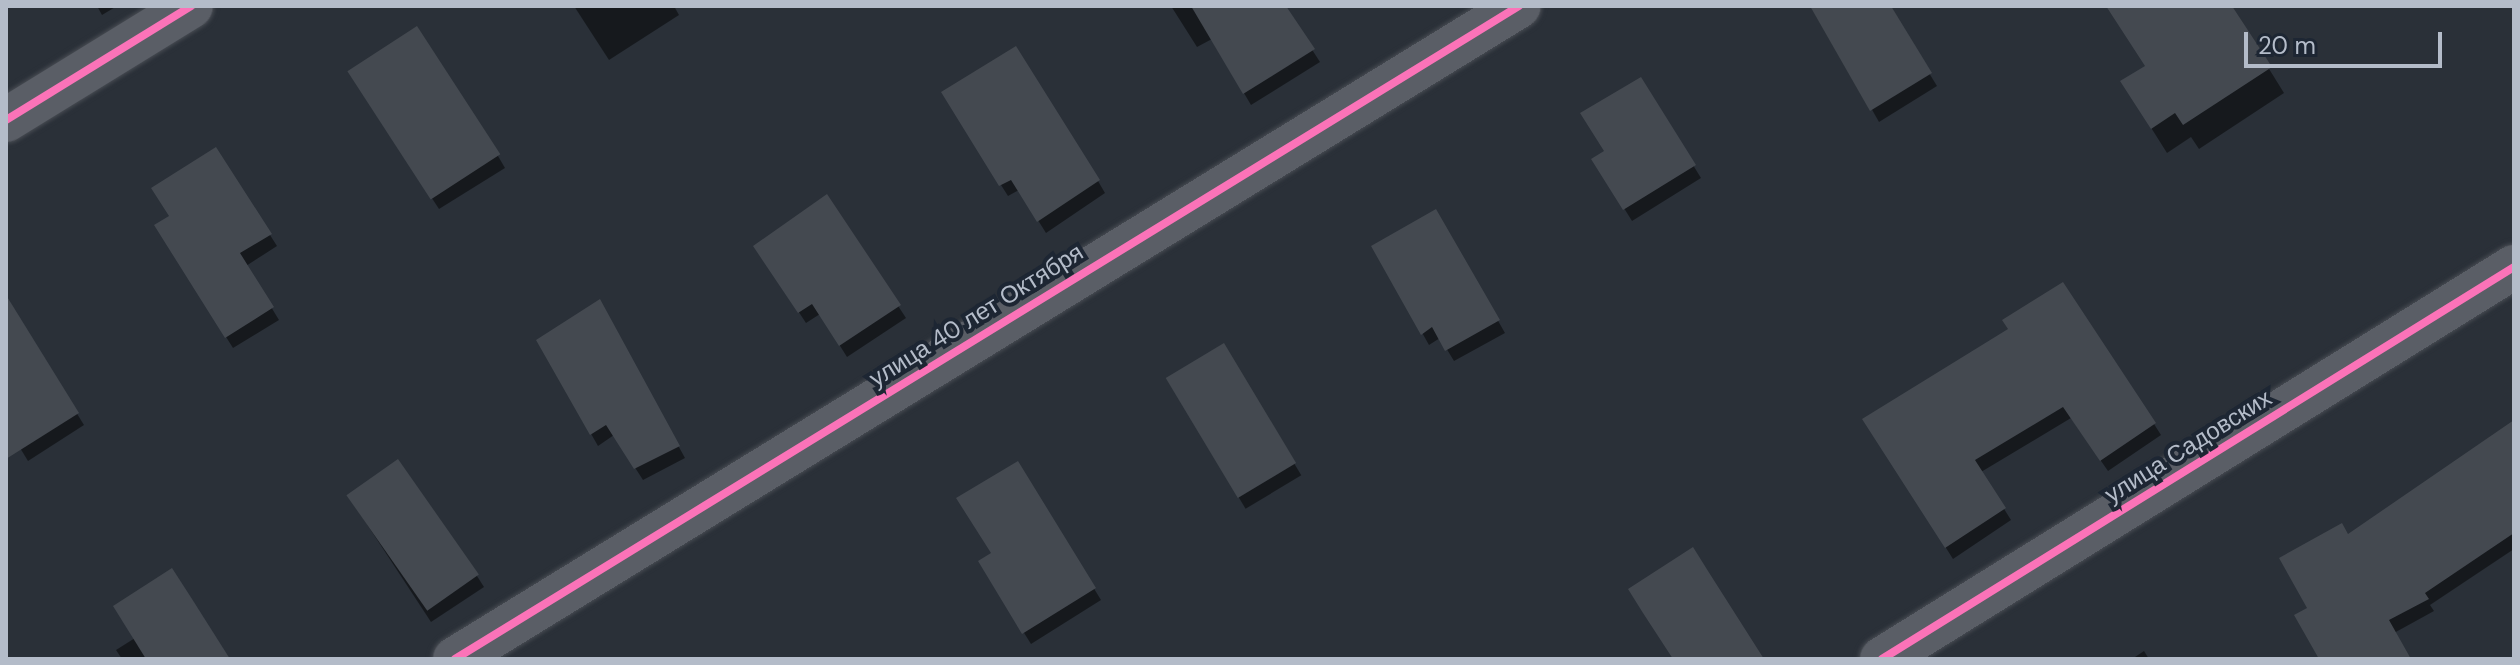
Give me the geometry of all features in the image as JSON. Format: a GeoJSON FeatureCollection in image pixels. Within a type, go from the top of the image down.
{"type":"FeatureCollection","features":[{"type":"Feature","properties":{"kind":"street"},"geometry":{"type":"LineString","coordinates":[[6,120],[191,6]]}},
{"type":"Feature","properties":{"kind":"street","name":"улица 40 лет Октября"},"geometry":{"type":"LineString","coordinates":[[455,659],[1519,6]]}},
{"type":"Feature","properties":{"kind":"street","name":"улица Садовских"},"geometry":{"type":"LineString","coordinates":[[1882,659],[2514,267]]}},
{"type":"Feature","properties":{"kind":"building"},"geometry":{"type":"Polygon","coordinates":[[[1191,6],[1286,6],[1315,49],[1243,94],[1191,6]]]}},
{"type":"Feature","properties":{"kind":"building"},"geometry":{"type":"Polygon","coordinates":[[[1810,6],[1891,6],[1932,73],[1870,111],[1810,6]]]}},
{"type":"Feature","properties":{"kind":"building"},"geometry":{"type":"Polygon","coordinates":[[[2106,6],[2232,6],[2272,67],[2183,125],[2175,113],[2151,129],[2120,81],[2145,66],[2106,6]]]}},
{"type":"Feature","properties":{"kind":"building"},"geometry":{"type":"Polygon","coordinates":[[[417,26],[500,154],[431,200],[347,71],[417,26]]]}},
{"type":"Feature","properties":{"kind":"building"},"geometry":{"type":"Polygon","coordinates":[[[1016,46],[1100,180],[1037,222],[1011,180],[999,186],[941,92],[1016,46]]]}},
{"type":"Feature","properties":{"kind":"building"},"geometry":{"type":"Polygon","coordinates":[[[1641,77],[1696,165],[1623,210],[1591,159],[1604,151],[1580,113],[1641,77]]]}},
{"type":"Feature","properties":{"kind":"building"},"geometry":{"type":"Polygon","coordinates":[[[216,147],[272,234],[240,253],[274,307],[225,338],[154,225],[169,216],[151,188],[216,147]]]}},
{"type":"Feature","properties":{"kind":"building"},"geometry":{"type":"Polygon","coordinates":[[[827,194],[901,305],[839,346],[812,304],[798,313],[753,246],[827,194]]]}},
{"type":"Feature","properties":{"kind":"building"},"geometry":{"type":"Polygon","coordinates":[[[1436,209],[1500,320],[1445,351],[1432,327],[1421,335],[1371,246],[1436,209]]]}},
{"type":"Feature","properties":{"kind":"building"},"geometry":{"type":"Polygon","coordinates":[[[2063,282],[2156,423],[2100,461],[2063,407],[1975,460],[2006,508],[1945,548],[1862,419],[2008,329],[2002,320],[2063,282]]]}},
{"type":"Feature","properties":{"kind":"building"},"geometry":{"type":"Polygon","coordinates":[[[6,295],[79,413],[6,459],[6,295]]]}},
{"type":"Feature","properties":{"kind":"building"},"geometry":{"type":"Polygon","coordinates":[[[600,299],[680,446],[634,469],[606,425],[590,435],[536,340],[600,299]]]}},
{"type":"Feature","properties":{"kind":"building"},"geometry":{"type":"Polygon","coordinates":[[[1224,343],[1296,463],[1238,498],[1166,378],[1224,343]]]}},
{"type":"Feature","properties":{"kind":"building"},"geometry":{"type":"Polygon","coordinates":[[[2514,420],[2514,533],[2425,593],[2429,599],[2389,620],[2411,659],[2319,659],[2294,615],[2307,608],[2279,558],[2342,523],[2348,534],[2514,420]]]}},
{"type":"Feature","properties":{"kind":"building"},"geometry":{"type":"Polygon","coordinates":[[[398,459],[479,575],[427,611],[346,495],[398,459]]]}},
{"type":"Feature","properties":{"kind":"building"},"geometry":{"type":"Polygon","coordinates":[[[1018,461],[1096,588],[1022,634],[978,561],[991,553],[956,498],[1018,461]]]}},
{"type":"Feature","properties":{"kind":"building"},"geometry":{"type":"Polygon","coordinates":[[[1693,547],[1764,659],[1673,659],[1643,613],[1628,589],[1693,547]]]}},
{"type":"Feature","properties":{"kind":"building"},"geometry":{"type":"Polygon","coordinates":[[[172,568],[230,659],[146,659],[113,606],[172,568]]]}},
{"type":"Feature","properties":{"kind":"cycle path"},"geometry":{"type":"LineString","coordinates":[[6,120],[191,6]]}},
{"type":"Feature","properties":{"kind":"cycle path"},"geometry":{"type":"LineString","coordinates":[[455,659],[1519,6]]}},
{"type":"Feature","properties":{"kind":"cycle path"},"geometry":{"type":"LineString","coordinates":[[1882,659],[2514,267]]}}]}
